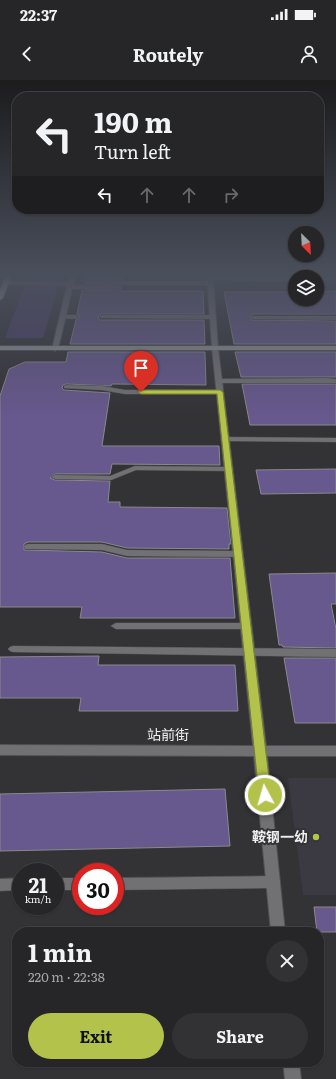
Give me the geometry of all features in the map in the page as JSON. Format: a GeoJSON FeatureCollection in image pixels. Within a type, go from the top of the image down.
{"type":"FeatureCollection","features":[{"type":"Feature","properties":{"kind":"street"},"geometry":{"type":"LineString","coordinates":[[55,349],[61,324]]}},
{"type":"Feature","properties":{"kind":"street"},"geometry":{"type":"LineString","coordinates":[[213,324],[278,927]]}},
{"type":"Feature","properties":{"kind":"street"},"geometry":{"type":"LineString","coordinates":[[0,348],[336,348]]}},
{"type":"Feature","properties":{"kind":"street","name":"站前街"},"geometry":{"type":"LineString","coordinates":[[0,750],[336,751]]}},
{"type":"Feature","properties":{"kind":"street"},"geometry":{"type":"LineString","coordinates":[[292,1067],[293,1079]]}},
{"type":"Feature","properties":{"kind":"lane"},"geometry":{"type":"LineString","coordinates":[[66,387],[102,388],[125,392],[325,380],[336,381]]}},
{"type":"Feature","properties":{"kind":"lane"},"geometry":{"type":"LineString","coordinates":[[225,439],[336,440]]}},
{"type":"Feature","properties":{"kind":"lane"},"geometry":{"type":"LineString","coordinates":[[55,478],[111,478],[136,468],[229,469]]}},
{"type":"Feature","properties":{"kind":"lane"},"geometry":{"type":"LineString","coordinates":[[28,547],[102,547],[127,553],[238,554]]}},
{"type":"Feature","properties":{"kind":"lane"},"geometry":{"type":"LineString","coordinates":[[116,626],[246,626]]}},
{"type":"Feature","properties":{"kind":"lane"},"geometry":{"type":"LineString","coordinates":[[13,649],[336,653]]}},
{"type":"Feature","properties":{"kind":"lane"},"geometry":{"type":"LineString","coordinates":[[124,884],[274,882]]}},
{"type":"Feature","properties":{"kind":"lane"},"geometry":{"type":"LineString","coordinates":[[0,885],[12,884]]}},
{"type":"Feature","properties":{"kind":"shaded area"},"geometry":{"type":"Polygon","coordinates":[[[10,324],[47,324],[43,338],[5,338],[10,324]]]}},
{"type":"Feature","properties":{"kind":"shaded area","name":"鞍钢一幼"},"geometry":{"type":"Polygon","coordinates":[[[288,778],[336,778],[336,895],[303,895],[288,778]]]}},
{"type":"Feature","properties":{"kind":"building"},"geometry":{"type":"Polygon","coordinates":[[[75,324],[204,324],[205,344],[70,344],[75,324]]]}},
{"type":"Feature","properties":{"kind":"building"},"geometry":{"type":"Polygon","coordinates":[[[230,324],[336,324],[336,344],[234,344],[230,324]]]}},
{"type":"Feature","properties":{"kind":"building"},"geometry":{"type":"Polygon","coordinates":[[[68,352],[205,352],[206,385],[112,384],[111,386],[66,384],[63,385],[62,388],[64,390],[110,393],[102,446],[219,446],[220,465],[112,464],[110,474],[55,474],[50,478],[55,480],[110,481],[108,502],[120,502],[120,507],[227,508],[231,544],[229,544],[229,549],[127,548],[102,542],[28,542],[24,544],[24,550],[102,552],[127,558],[230,558],[235,618],[80,618],[82,607],[0,607],[0,396],[9,369],[25,362],[66,362],[68,352]]]}},
{"type":"Feature","properties":{"kind":"building"},"geometry":{"type":"Polygon","coordinates":[[[235,352],[336,352],[336,377],[241,377],[235,352]]]}},
{"type":"Feature","properties":{"kind":"building"},"geometry":{"type":"Polygon","coordinates":[[[242,384],[336,384],[336,425],[250,425],[242,384]]]}},
{"type":"Feature","properties":{"kind":"building"},"geometry":{"type":"Polygon","coordinates":[[[336,469],[336,493],[261,494],[256,470],[336,469]]]}},
{"type":"Feature","properties":{"kind":"building"},"geometry":{"type":"Polygon","coordinates":[[[336,573],[336,604],[331,604],[336,629],[336,648],[283,647],[282,645],[279,645],[269,574],[336,573]]]}},
{"type":"Feature","properties":{"kind":"building"},"geometry":{"type":"Polygon","coordinates":[[[99,656],[98,665],[235,665],[238,711],[79,711],[81,698],[0,698],[0,657],[99,656]]]}},
{"type":"Feature","properties":{"kind":"building"},"geometry":{"type":"Polygon","coordinates":[[[284,658],[336,658],[336,723],[295,723],[284,658]]]}},
{"type":"Feature","properties":{"kind":"building"},"geometry":{"type":"Polygon","coordinates":[[[225,789],[230,846],[0,851],[0,794],[225,789]]]}},
{"type":"Feature","properties":{"kind":"building"},"geometry":{"type":"Polygon","coordinates":[[[314,907],[336,907],[336,932],[324,932],[324,927],[316,927],[314,907]]]}},
{"type":"Feature","properties":{"kind":"place","name":"鞍钢一幼"},"geometry":{"type":"Point","coordinates":[316,837]}},
{"type":"Feature","properties":{"kind":"route"},"geometry":{"type":"LineString","coordinates":[[141,392],[220,392],[265,795]]}}]}
